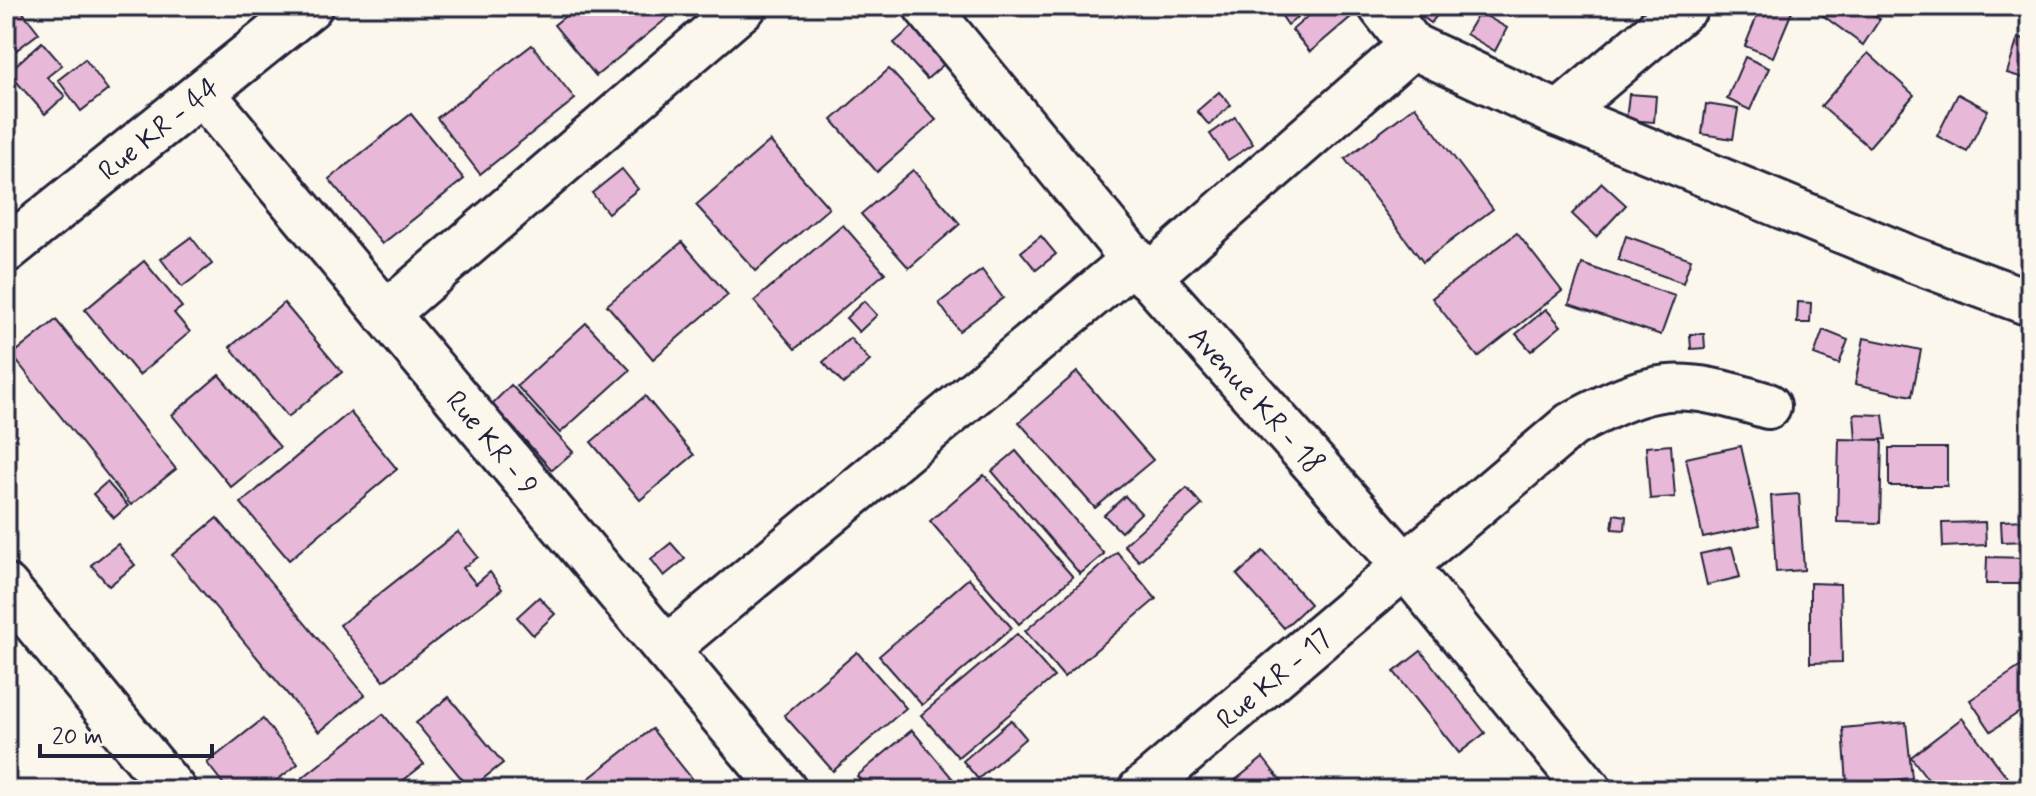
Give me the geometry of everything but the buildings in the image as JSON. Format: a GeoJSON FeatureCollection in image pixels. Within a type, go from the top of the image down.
{"type":"FeatureCollection","features":[{"type":"Feature","properties":{"kind":"street","name":"Rue KR - 44"},"geometry":{"type":"LineString","coordinates":[[6,250],[310,6]]}},
{"type":"Feature","properties":{"kind":"street"},"geometry":{"type":"LineString","coordinates":[[386,314],[744,6]]}},
{"type":"Feature","properties":{"kind":"street","name":"Avenue KR - 18"},"geometry":{"type":"LineString","coordinates":[[926,6],[1141,268],[1405,566],[1589,790]]}},
{"type":"Feature","properties":{"kind":"street"},"geometry":{"type":"LineString","coordinates":[[1381,6],[1412,46],[1559,114],[1914,260],[2030,303]]}},
{"type":"Feature","properties":{"kind":"street"},"geometry":{"type":"LineString","coordinates":[[1559,114],[1686,6]]}},
{"type":"Feature","properties":{"kind":"street"},"geometry":{"type":"LineString","coordinates":[[666,649],[1412,46]]}},
{"type":"Feature","properties":{"kind":"street","name":"Rue KR - 9"},"geometry":{"type":"LineString","coordinates":[[202,93],[784,790]]}},
{"type":"Feature","properties":{"kind":"street","name":"Rue KR - 17"},"geometry":{"type":"LineString","coordinates":[[1141,790],[1571,425],[1621,398],[1662,386],[1716,390],[1768,406]]}},
{"type":"Feature","properties":{"kind":"street"},"geometry":{"type":"LineString","coordinates":[[6,587],[173,790]]}}]}
